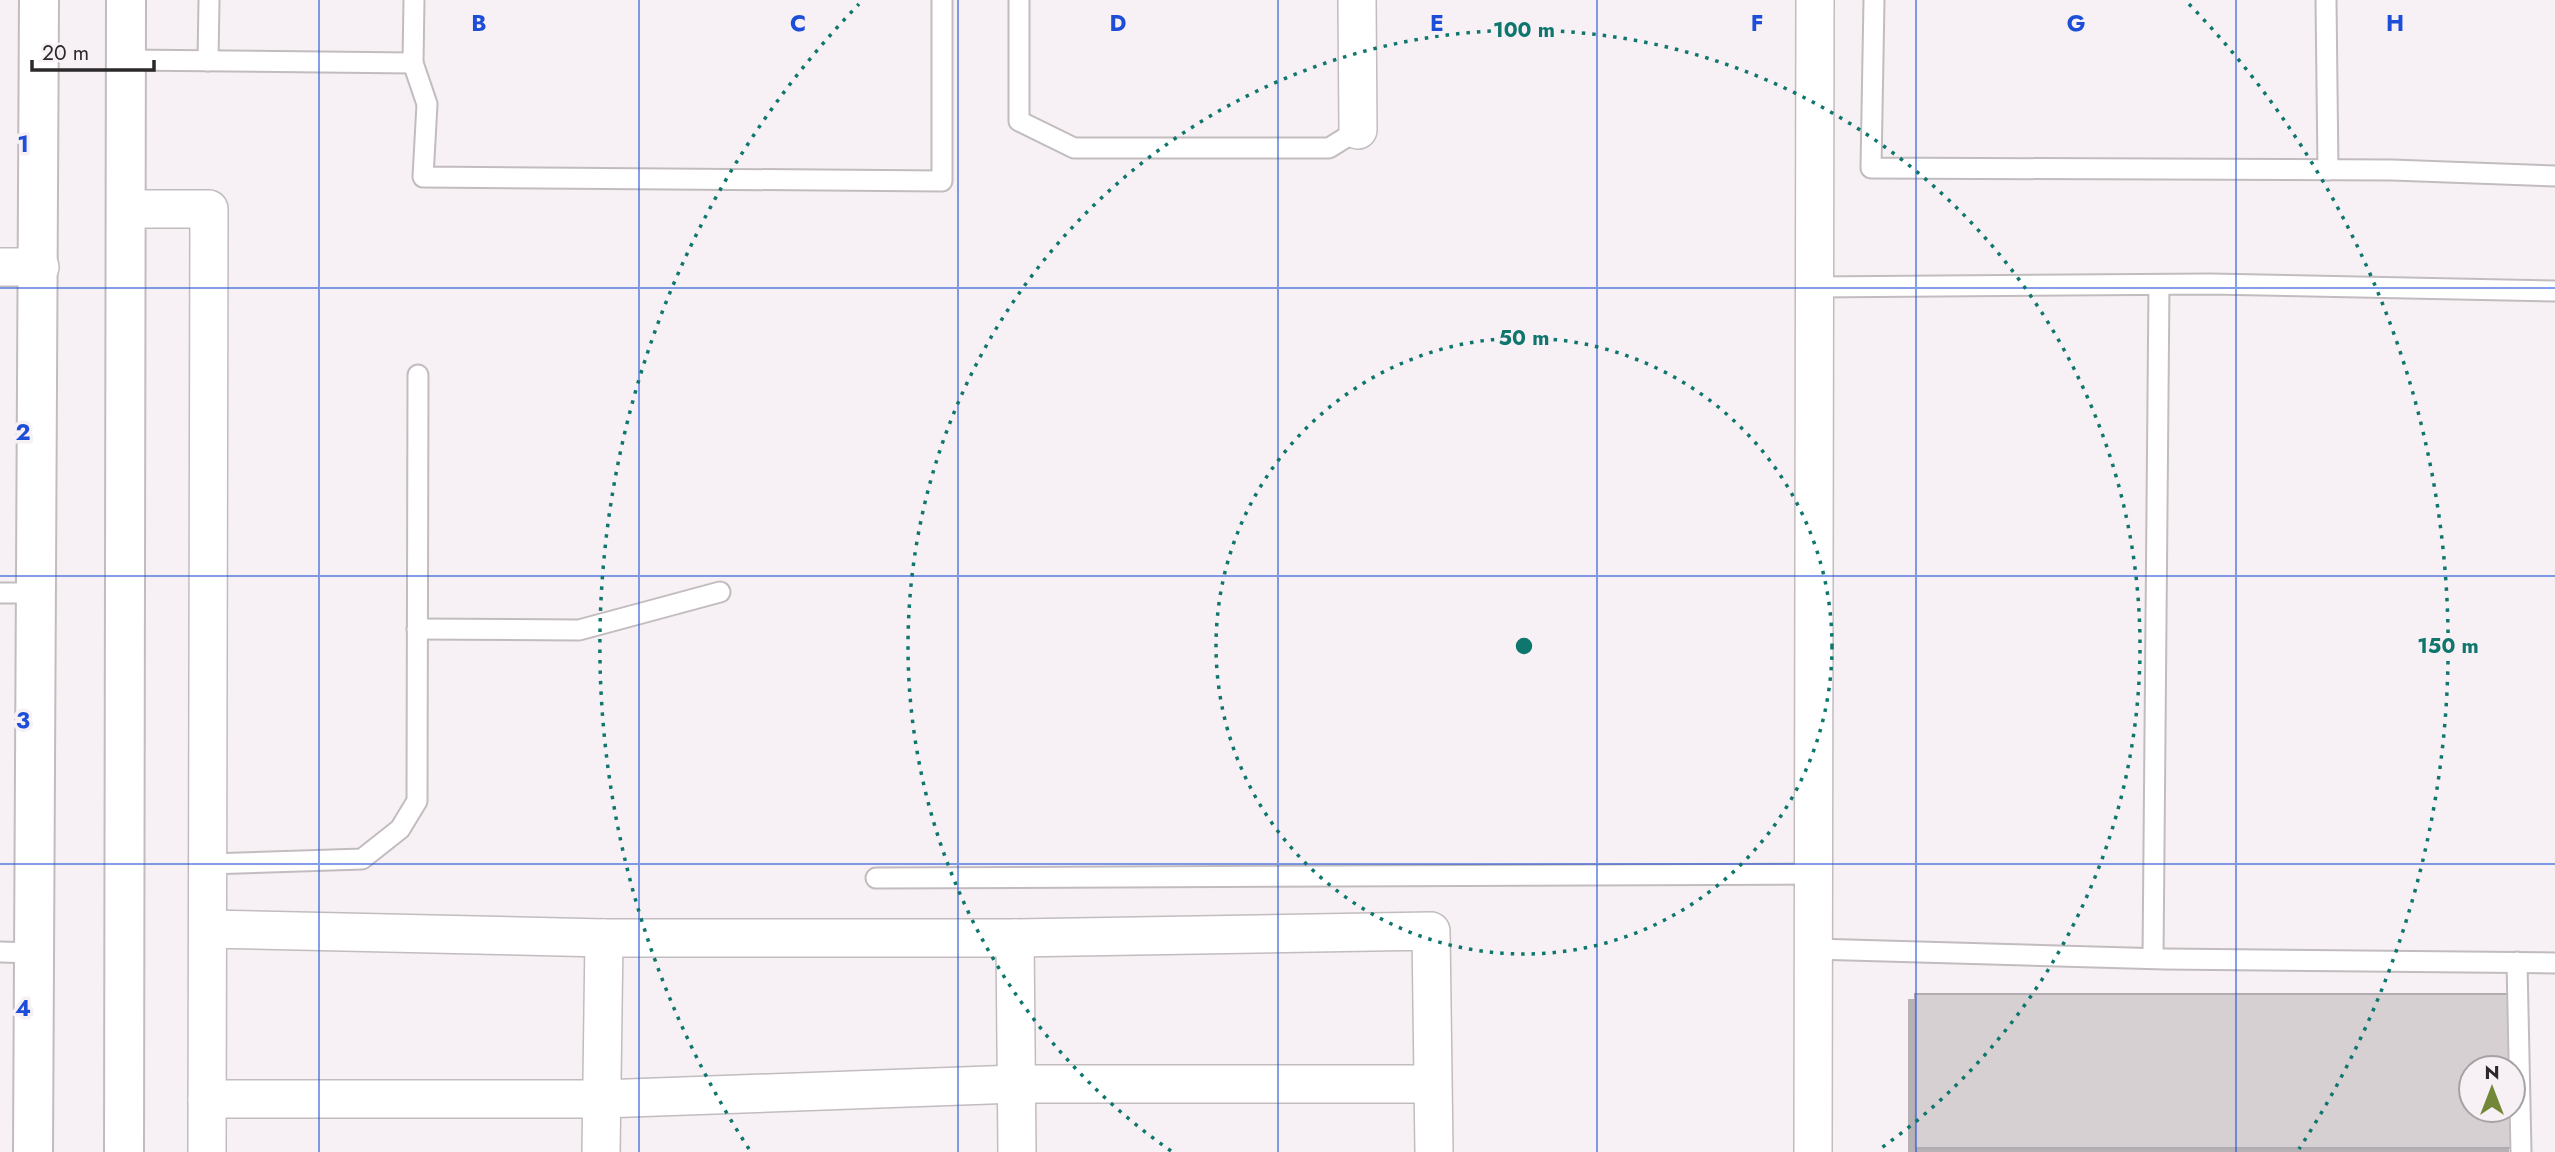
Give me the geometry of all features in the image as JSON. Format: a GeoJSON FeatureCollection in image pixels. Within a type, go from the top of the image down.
{"type":"FeatureCollection","features":[{"type":"Feature","properties":{"kind":"street"},"geometry":{"type":"LineString","coordinates":[[33,1152],[17,953],[38,593],[39,0]]}},
{"type":"Feature","properties":{"kind":"street"},"geometry":{"type":"LineString","coordinates":[[124,1152],[126,0]]}},
{"type":"Feature","properties":{"kind":"street"},"geometry":{"type":"LineString","coordinates":[[1357,0],[1357,130]]}},
{"type":"Feature","properties":{"kind":"street"},"geometry":{"type":"LineString","coordinates":[[1813,1152],[1815,0]]}},
{"type":"Feature","properties":{"kind":"street"},"geometry":{"type":"LineString","coordinates":[[126,209],[209,209],[206,1152]]}},
{"type":"Feature","properties":{"kind":"street"},"geometry":{"type":"LineString","coordinates":[[0,267],[40,267]]}},
{"type":"Feature","properties":{"kind":"street"},"geometry":{"type":"LineString","coordinates":[[208,929],[604,938],[1015,938],[1431,931],[1434,1152]]}},
{"type":"Feature","properties":{"kind":"street"},"geometry":{"type":"LineString","coordinates":[[601,1152],[604,938]]}},
{"type":"Feature","properties":{"kind":"street"},"geometry":{"type":"LineString","coordinates":[[1015,938],[1017,1152]]}},
{"type":"Feature","properties":{"kind":"street"},"geometry":{"type":"LineString","coordinates":[[207,1099],[602,1099],[1016,1084],[1432,1084]]}},
{"type":"Feature","properties":{"kind":"lane"},"geometry":{"type":"LineString","coordinates":[[208,61],[209,0]]}},
{"type":"Feature","properties":{"kind":"lane"},"geometry":{"type":"LineString","coordinates":[[414,0],[413,63],[427,104],[423,177],[942,181],[942,0]]}},
{"type":"Feature","properties":{"kind":"lane"},"geometry":{"type":"LineString","coordinates":[[1018,0],[1019,121],[1074,148],[1329,148],[1357,130]]}},
{"type":"Feature","properties":{"kind":"lane"},"geometry":{"type":"LineString","coordinates":[[1874,0],[1871,168],[2328,170],[2555,176]]}},
{"type":"Feature","properties":{"kind":"lane"},"geometry":{"type":"LineString","coordinates":[[2326,0],[2328,170]]}},
{"type":"Feature","properties":{"kind":"lane"},"geometry":{"type":"LineString","coordinates":[[126,60],[413,63]]}},
{"type":"Feature","properties":{"kind":"lane"},"geometry":{"type":"LineString","coordinates":[[2152,958],[2159,285]]}},
{"type":"Feature","properties":{"kind":"lane"},"geometry":{"type":"LineString","coordinates":[[1814,287],[2159,285],[2555,291]]}},
{"type":"Feature","properties":{"kind":"lane"},"geometry":{"type":"LineString","coordinates":[[208,864],[362,859],[400,829],[416,801],[418,375]]}},
{"type":"Feature","properties":{"kind":"lane"},"geometry":{"type":"LineString","coordinates":[[417,629],[579,630],[720,592]]}},
{"type":"Feature","properties":{"kind":"lane"},"geometry":{"type":"LineString","coordinates":[[0,593],[38,593]]}},
{"type":"Feature","properties":{"kind":"lane"},"geometry":{"type":"LineString","coordinates":[[876,878],[1814,874]]}},
{"type":"Feature","properties":{"kind":"lane"},"geometry":{"type":"LineString","coordinates":[[1814,949],[2152,958],[2555,963]]}},
{"type":"Feature","properties":{"kind":"lane"},"geometry":{"type":"LineString","coordinates":[[2517,962],[2521,1152]]}},
{"type":"Feature","properties":{"kind":"building"},"geometry":{"type":"Polygon","coordinates":[[[1915,994],[2514,994],[2514,1054],[2457,1054],[2457,1124],[2514,1124],[2514,1148],[1915,1148],[1915,994]]]}}]}
